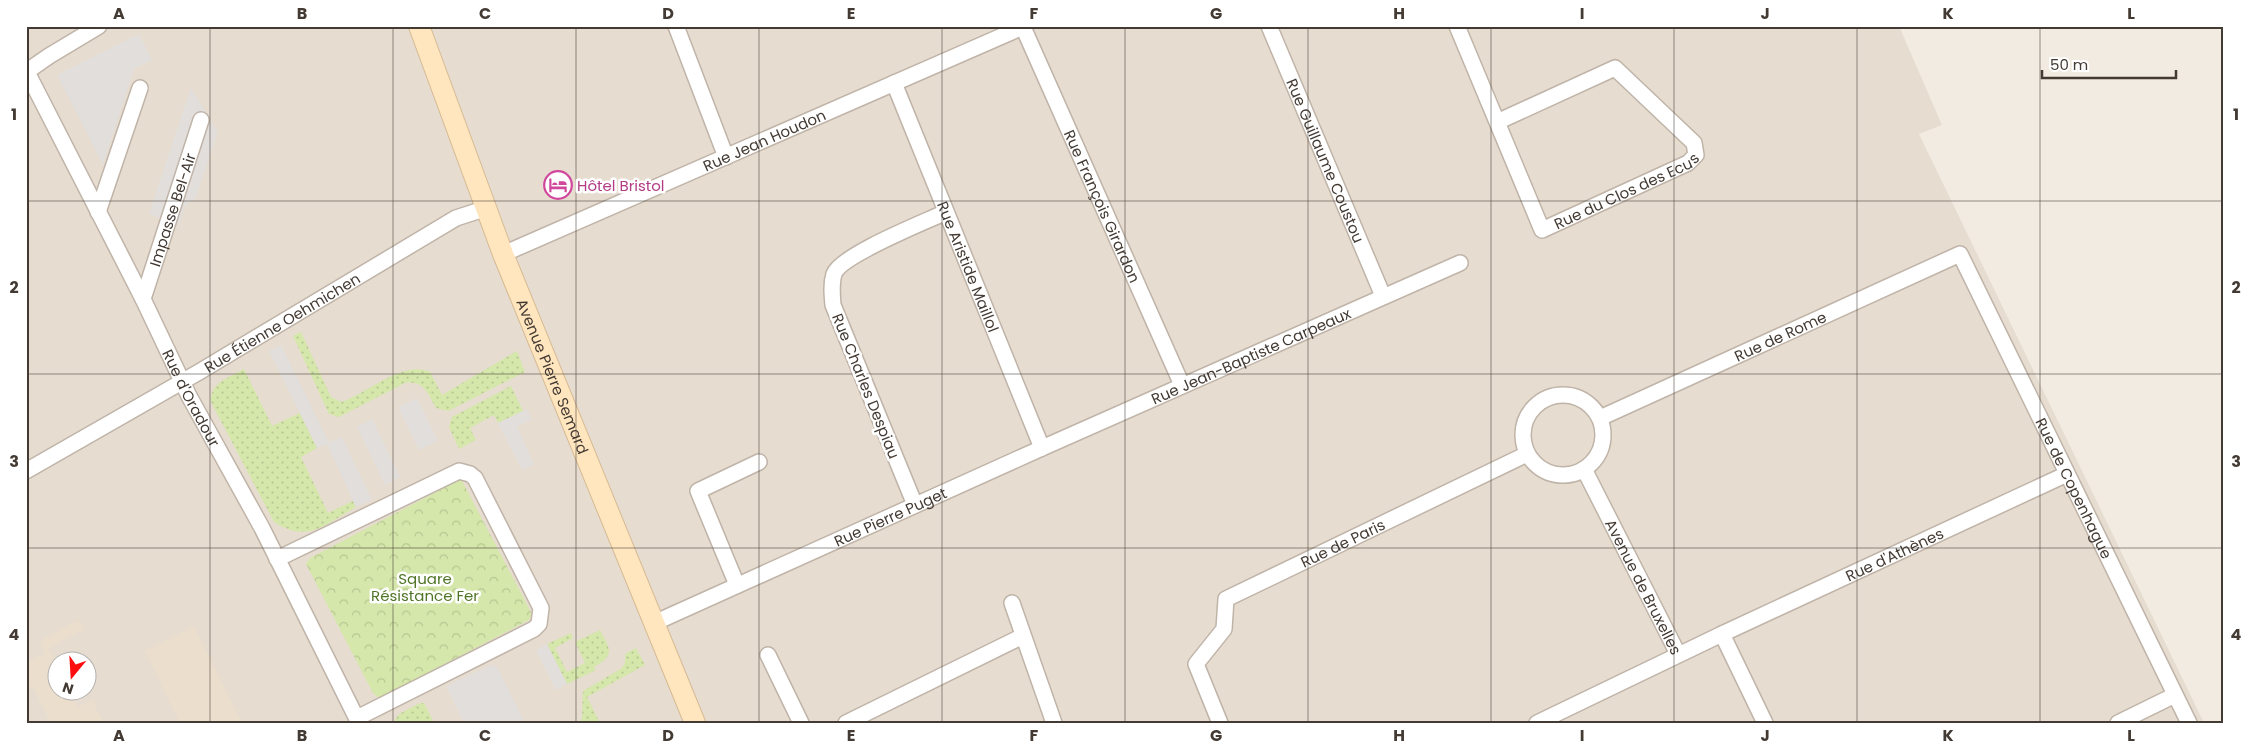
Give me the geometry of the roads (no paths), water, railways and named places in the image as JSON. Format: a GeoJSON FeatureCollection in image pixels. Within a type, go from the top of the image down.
{"type":"FeatureCollection","features":[{"type":"Feature","properties":{"kind":"main road","name":"Avenue Pierre Semard"},"geometry":{"type":"LineString","coordinates":[[419,26],[503,254],[695,723]]}},
{"type":"Feature","properties":{"kind":"street"},"geometry":{"type":"LineString","coordinates":[[26,68],[99,26]]}},
{"type":"Feature","properties":{"kind":"street"},"geometry":{"type":"LineString","coordinates":[[676,26],[726,157]]}},
{"type":"Feature","properties":{"kind":"street","name":"Rue Guillaume Coustou"},"geometry":{"type":"LineString","coordinates":[[1269,26],[1383,296]]}},
{"type":"Feature","properties":{"kind":"street","name":"Rue du Clos des Ecus"},"geometry":{"type":"LineString","coordinates":[[1457,26],[1497,122],[1542,230],[1688,163],[1696,155],[1694,144],[1615,68],[1497,122]]}},
{"type":"Feature","properties":{"kind":"street","name":"Rue Jean Houdon"},"geometry":{"type":"LineString","coordinates":[[503,254],[1024,27]]}},
{"type":"Feature","properties":{"kind":"street","name":"Rue François Girardon"},"geometry":{"type":"LineString","coordinates":[[1024,27],[1182,385]]}},
{"type":"Feature","properties":{"kind":"street","name":"Rue d'Oradour"},"geometry":{"type":"LineString","coordinates":[[26,68],[143,299],[182,382],[277,559],[358,720]]}},
{"type":"Feature","properties":{"kind":"street","name":"Rue Aristide Maillol"},"geometry":{"type":"LineString","coordinates":[[894,83],[1042,448]]}},
{"type":"Feature","properties":{"kind":"street"},"geometry":{"type":"LineString","coordinates":[[98,212],[140,88]]}},
{"type":"Feature","properties":{"kind":"street","name":"Impasse Bel-Air"},"geometry":{"type":"LineString","coordinates":[[143,299],[201,120]]}},
{"type":"Feature","properties":{"kind":"street","name":"Rue Étienne Oehmichen"},"geometry":{"type":"LineString","coordinates":[[26,471],[182,382],[456,218],[487,208]]}},
{"type":"Feature","properties":{"kind":"street","name":"Rue Charles Despiau"},"geometry":{"type":"LineString","coordinates":[[915,505],[833,304],[832,288],[835,272],[848,258],[946,212]]}},
{"type":"Feature","properties":{"kind":"street","name":"Rue de Rome"},"geometry":{"type":"LineString","coordinates":[[1600,418],[1960,254]]}},
{"type":"Feature","properties":{"kind":"street","name":"Rue de Copenhague"},"geometry":{"type":"LineString","coordinates":[[1960,254],[2189,723]]}},
{"type":"Feature","properties":{"kind":"street","name":"Rue Jean-Baptiste Carpeaux"},"geometry":{"type":"LineString","coordinates":[[1042,448],[1460,263]]}},
{"type":"Feature","properties":{"kind":"street"},"geometry":{"type":"LineString","coordinates":[[1566,394],[1580,398],[1592,406],[1600,418],[1603,432],[1602,446],[1591,464],[1584,469],[1568,475],[1554,475],[1536,466],[1526,454],[1522,433],[1525,419],[1537,403],[1549,396],[1566,394]]}},
{"type":"Feature","properties":{"kind":"street","name":"Rue Pierre Puget"},"geometry":{"type":"LineString","coordinates":[[654,623],[1042,448]]}},
{"type":"Feature","properties":{"kind":"street","name":"Rue de Paris"},"geometry":{"type":"LineString","coordinates":[[1220,723],[1196,664],[1224,629],[1226,599],[1526,454]]}},
{"type":"Feature","properties":{"kind":"street"},"geometry":{"type":"LineString","coordinates":[[737,585],[698,491],[759,462]]}},
{"type":"Feature","properties":{"kind":"street","name":"Avenue de Bruxelles"},"geometry":{"type":"LineString","coordinates":[[1584,469],[1678,654],[1722,634]]}},
{"type":"Feature","properties":{"kind":"street"},"geometry":{"type":"LineString","coordinates":[[277,559],[459,471],[465,472],[475,478],[541,608],[539,624],[534,630],[358,720]]}},
{"type":"Feature","properties":{"kind":"street","name":"Rue d'Athènes"},"geometry":{"type":"LineString","coordinates":[[1722,634],[2067,474]]}},
{"type":"Feature","properties":{"kind":"street"},"geometry":{"type":"LineString","coordinates":[[1012,603],[1054,723]]}},
{"type":"Feature","properties":{"kind":"street"},"geometry":{"type":"LineString","coordinates":[[1722,634],[1765,723]]}},
{"type":"Feature","properties":{"kind":"street"},"geometry":{"type":"LineString","coordinates":[[846,723],[1023,636]]}},
{"type":"Feature","properties":{"kind":"street"},"geometry":{"type":"LineString","coordinates":[[768,654],[801,723]]}},
{"type":"Feature","properties":{"kind":"street"},"geometry":{"type":"LineString","coordinates":[[1538,723],[1678,654]]}},
{"type":"Feature","properties":{"kind":"street"},"geometry":{"type":"LineString","coordinates":[[2118,723],[2175,695]]}},
{"type":"Feature","properties":{"kind":"place","name":"Hôtel Bristol"},"geometry":{"type":"Point","coordinates":[558,185]}},
{"type":"Feature","properties":{"kind":"park label","name":"Square Résistance Fer"},"geometry":{"type":"Point","coordinates":[425,586]}}]}
